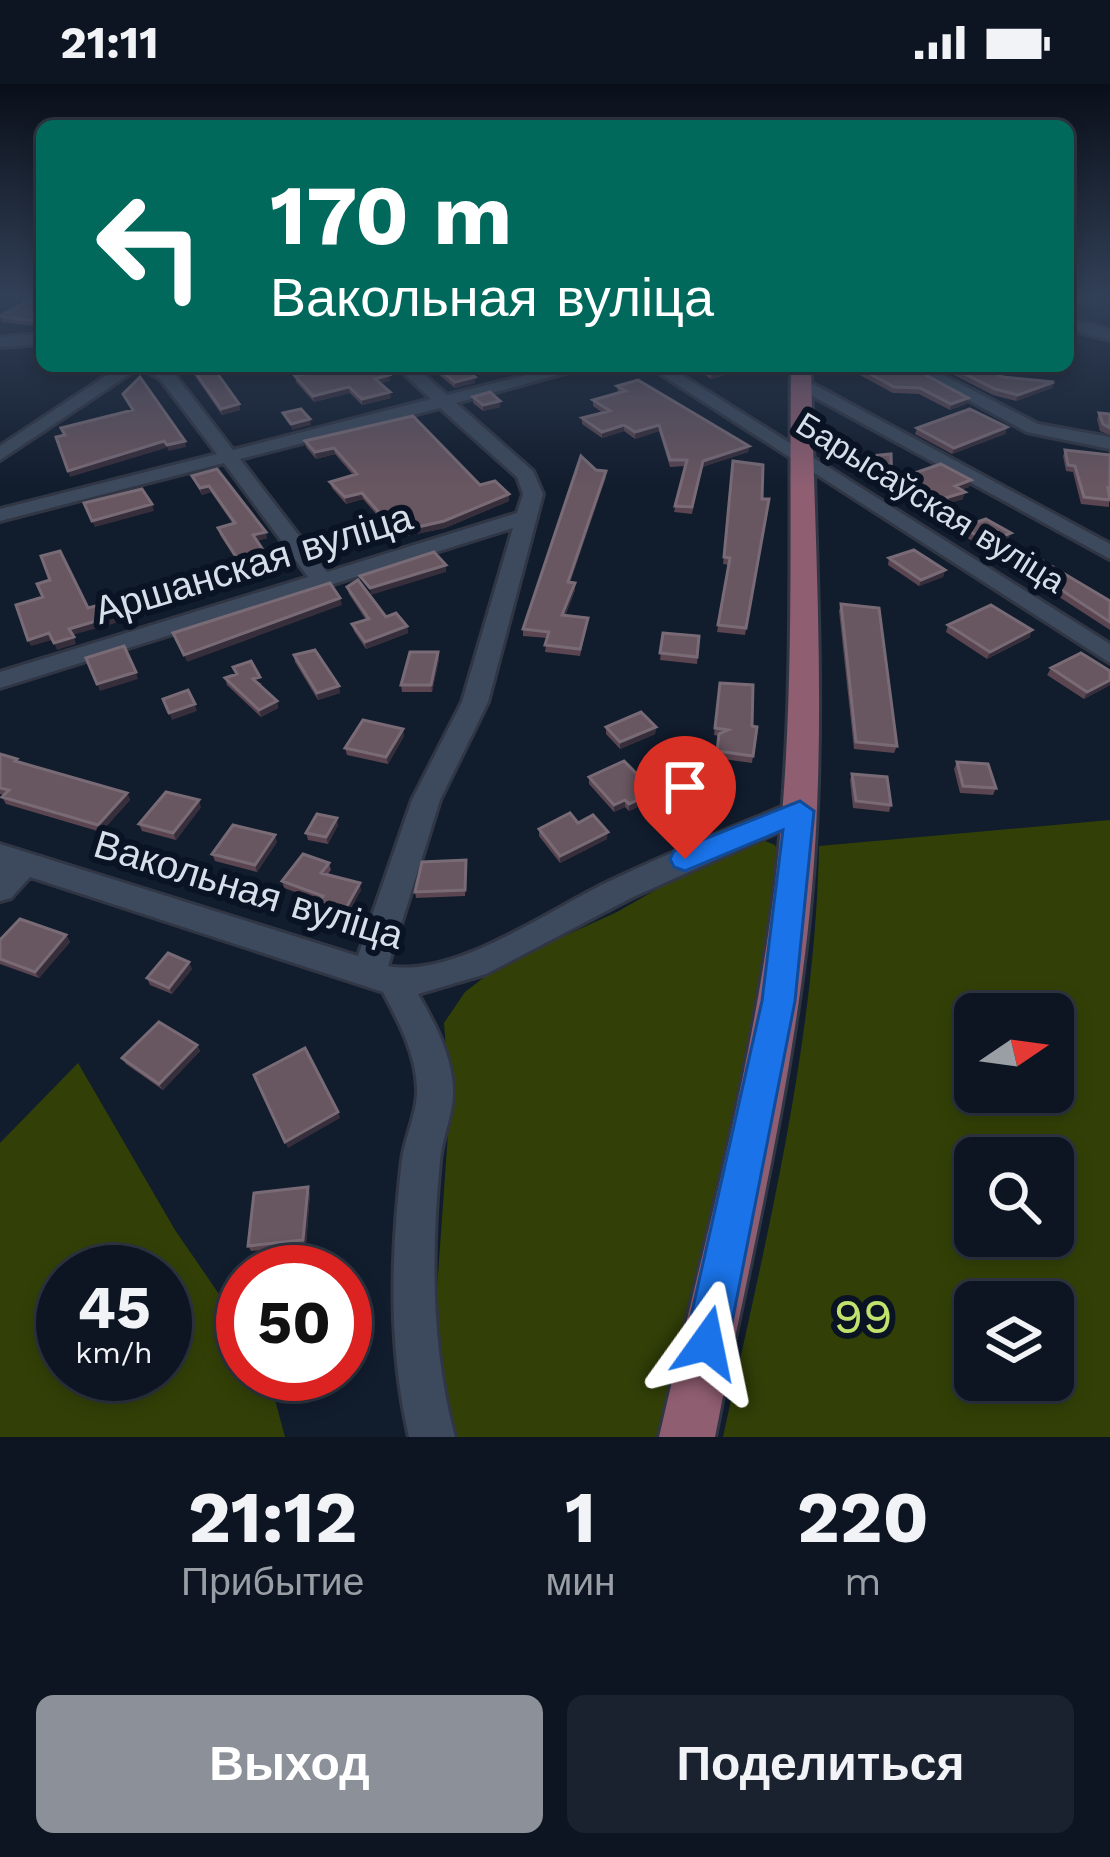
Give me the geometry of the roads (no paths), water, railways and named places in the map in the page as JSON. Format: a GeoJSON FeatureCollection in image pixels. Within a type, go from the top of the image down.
{"type":"FeatureCollection","features":[{"type":"Feature","properties":{"kind":"main road"},"geometry":{"type":"LineString","coordinates":[[687,1437],[778,1001],[800,811],[801,374]]}},
{"type":"Feature","properties":{"kind":"street"},"geometry":{"type":"LineString","coordinates":[[0,454],[123,372]]}},
{"type":"Feature","properties":{"kind":"street"},"geometry":{"type":"LineString","coordinates":[[159,372],[232,458],[321,579]]}},
{"type":"Feature","properties":{"kind":"street"},"geometry":{"type":"LineString","coordinates":[[411,372],[526,475],[532,494],[475,702],[426,800],[381,978],[424,1040],[436,1091],[423,1128],[415,1223],[418,1331],[425,1413],[432,1437]]}},
{"type":"Feature","properties":{"kind":"street"},"geometry":{"type":"LineString","coordinates":[[0,515],[559,372]]}},
{"type":"Feature","properties":{"kind":"street","name":"Барысаўская вуліца"},"geometry":{"type":"LineString","coordinates":[[665,372],[1110,655]]}},
{"type":"Feature","properties":{"kind":"street"},"geometry":{"type":"LineString","coordinates":[[926,372],[1033,428],[1110,443]]}},
{"type":"Feature","properties":{"kind":"street"},"geometry":{"type":"LineString","coordinates":[[801,374],[1110,553]]}},
{"type":"Feature","properties":{"kind":"street","name":"Аршанская вуліца"},"geometry":{"type":"LineString","coordinates":[[0,680],[527,517]]}},
{"type":"Feature","properties":{"kind":"street","name":"Вакольная вуліца"},"geometry":{"type":"LineString","coordinates":[[12,859],[381,978],[446,977],[685,859],[800,811]]}},
{"type":"Feature","properties":{"kind":"street"},"geometry":{"type":"LineString","coordinates":[[0,889],[12,859]]}},
{"type":"Feature","properties":{"kind":"park label","name":"99"},"geometry":{"type":"Point","coordinates":[863,1316]}}]}
